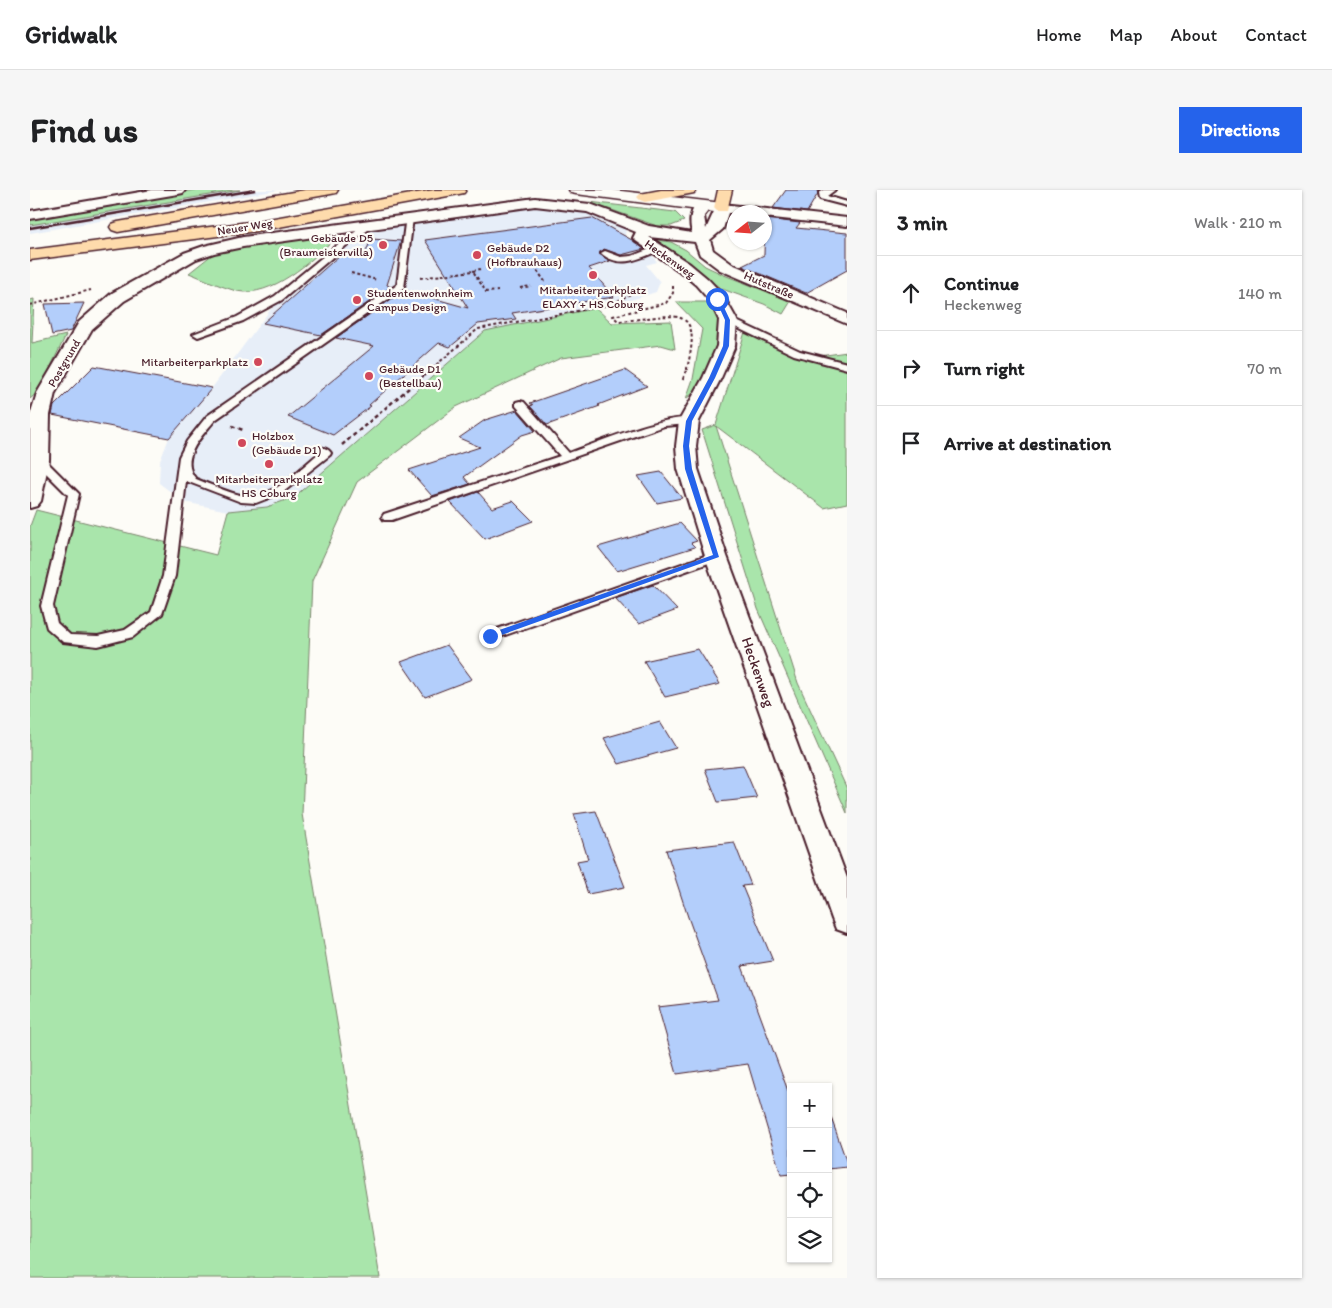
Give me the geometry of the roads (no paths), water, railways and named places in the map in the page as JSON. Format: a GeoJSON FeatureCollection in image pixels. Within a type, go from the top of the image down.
{"type":"FeatureCollection","features":[{"type":"Feature","properties":{"kind":"highway"},"geometry":{"type":"LineString","coordinates":[[102,230],[331,190]]}},
{"type":"Feature","properties":{"kind":"highway","name":"Neuer Weg"},"geometry":{"type":"LineString","coordinates":[[30,248],[254,218],[418,190]]}},
{"type":"Feature","properties":{"kind":"highway","name":"Neuer Weg"},"geometry":{"type":"LineString","coordinates":[[30,255],[257,226],[459,190]]}},
{"type":"Feature","properties":{"kind":"highway"},"geometry":{"type":"LineString","coordinates":[[645,197],[689,190]]}},
{"type":"Feature","properties":{"kind":"highway"},"geometry":{"type":"LineString","coordinates":[[705,206],[709,190]]}},
{"type":"Feature","properties":{"kind":"highway"},"geometry":{"type":"LineString","coordinates":[[722,208],[725,190]]}},
{"type":"Feature","properties":{"kind":"highway"},"geometry":{"type":"LineString","coordinates":[[30,241],[83,233]]}},
{"type":"Feature","properties":{"kind":"street"},"geometry":{"type":"LineString","coordinates":[[30,215],[146,193],[178,190]]}},
{"type":"Feature","properties":{"kind":"street"},"geometry":{"type":"LineString","coordinates":[[576,190],[727,209]]}},
{"type":"Feature","properties":{"kind":"street","name":"Postgrund"},"geometry":{"type":"LineString","coordinates":[[30,501],[39,460],[40,415],[46,393],[86,326],[101,310],[118,297],[190,256],[210,249],[243,242],[535,202],[590,208],[645,230],[675,236],[703,238]]}},
{"type":"Feature","properties":{"kind":"street","name":"Hutstraße"},"geometry":{"type":"LineString","coordinates":[[705,206],[696,217],[696,223],[703,238],[706,252],[726,267],[847,319]]}},
{"type":"Feature","properties":{"kind":"street"},"geometry":{"type":"LineString","coordinates":[[703,238],[716,229],[722,208]]}},
{"type":"Feature","properties":{"kind":"street"},"geometry":{"type":"LineString","coordinates":[[772,214],[847,222]]}},
{"type":"Feature","properties":{"kind":"street","name":"Heckenweg"},"geometry":{"type":"LineString","coordinates":[[645,230],[641,238],[684,267],[702,282],[717,299],[728,320],[726,346],[712,378],[682,421],[688,469],[716,556],[847,919]]}},
{"type":"Feature","properties":{"kind":"street"},"geometry":{"type":"LineString","coordinates":[[30,408],[46,393]]}},
{"type":"Feature","properties":{"kind":"lane"},"geometry":{"type":"LineString","coordinates":[[831,190],[823,193],[824,197],[847,204]]}},
{"type":"Feature","properties":{"kind":"lane"},"geometry":{"type":"LineString","coordinates":[[39,460],[74,494],[47,606],[51,626],[67,639],[98,641],[129,634],[156,614],[169,576],[184,458],[191,443],[211,418],[401,286],[409,218]]}},
{"type":"Feature","properties":{"kind":"lane"},"geometry":{"type":"LineString","coordinates":[[198,334],[223,327],[264,308],[302,281],[358,232],[374,224]]}},
{"type":"Feature","properties":{"kind":"lane"},"geometry":{"type":"LineString","coordinates":[[605,253],[622,264],[655,249]]}},
{"type":"Feature","properties":{"kind":"lane"},"geometry":{"type":"LineString","coordinates":[[728,320],[797,353],[847,366]]}},
{"type":"Feature","properties":{"kind":"lane"},"geometry":{"type":"LineString","coordinates":[[520,404],[567,457]]}},
{"type":"Feature","properties":{"kind":"lane"},"geometry":{"type":"LineString","coordinates":[[388,517],[663,423],[682,421]]}},
{"type":"Feature","properties":{"kind":"lane"},"geometry":{"type":"LineString","coordinates":[[184,458],[188,477],[192,481],[246,500],[255,501],[273,495],[286,480],[322,452]]}},
{"type":"Feature","properties":{"kind":"lane"},"geometry":{"type":"LineString","coordinates":[[490,636],[716,556]]}},
{"type":"Feature","properties":{"kind":"railway"},"geometry":{"type":"LineString","coordinates":[[30,228],[255,190]]}},
{"type":"Feature","properties":{"kind":"place","name":"Gebäude D5 (Braumeistervilla)"},"geometry":{"type":"Point","coordinates":[383,245]}},
{"type":"Feature","properties":{"kind":"place","name":"Gebäude D2 (Hofbrauhaus)"},"geometry":{"type":"Point","coordinates":[477,255]}},
{"type":"Feature","properties":{"kind":"place","name":"Mitarbeiterparkplatz ELAXY + HS Coburg"},"geometry":{"type":"Point","coordinates":[593,275]}},
{"type":"Feature","properties":{"kind":"place","name":"Studentenwohnheim Campus Design"},"geometry":{"type":"Point","coordinates":[357,300]}},
{"type":"Feature","properties":{"kind":"place","name":"Mitarbeiterparkplatz"},"geometry":{"type":"Point","coordinates":[258,362]}},
{"type":"Feature","properties":{"kind":"place","name":"Gebäude D1 (Bestellbau)"},"geometry":{"type":"Point","coordinates":[369,376]}},
{"type":"Feature","properties":{"kind":"place","name":"Holzbox (Gebäude D1)"},"geometry":{"type":"Point","coordinates":[242,443]}},
{"type":"Feature","properties":{"kind":"place","name":"Mitarbeiterparkplatz HS Coburg"},"geometry":{"type":"Point","coordinates":[269,464]}}]}
